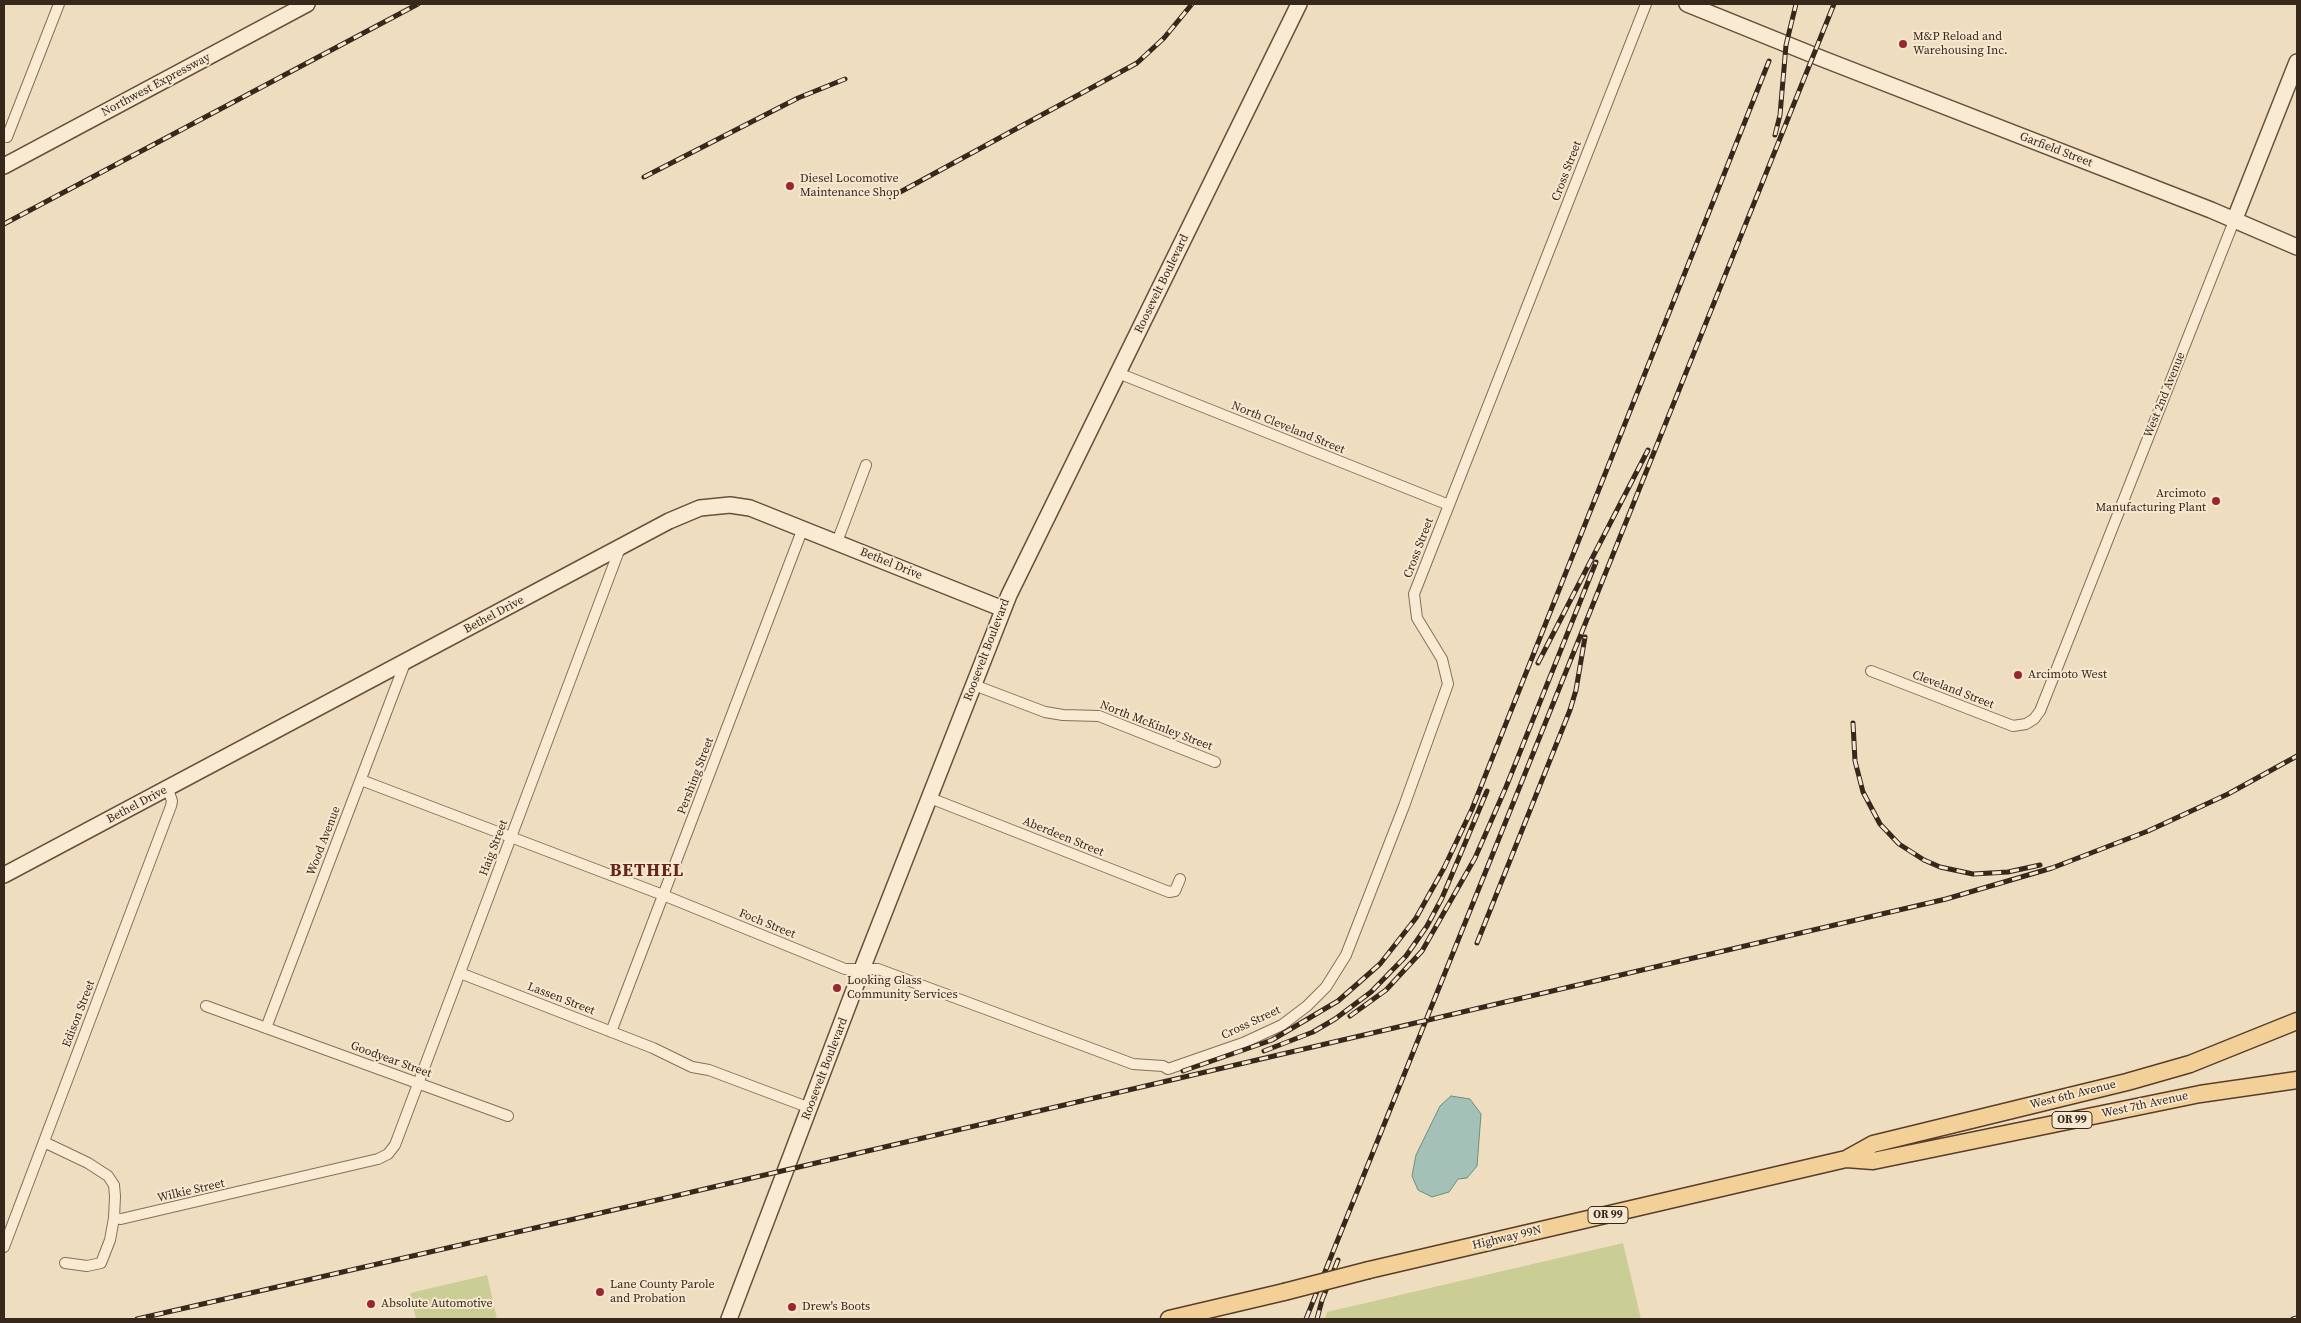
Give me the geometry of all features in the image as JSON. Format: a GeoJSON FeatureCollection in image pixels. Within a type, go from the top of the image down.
{"type":"FeatureCollection","features":[{"type":"Feature","properties":{"kind":"main road","name":"West 6th Avenue"},"geometry":{"type":"LineString","coordinates":[[1846,1159],[1873,1144],[2190,1064],[2297,1021]]}},
{"type":"Feature","properties":{"kind":"main road","name":"West 7th Avenue"},"geometry":{"type":"LineString","coordinates":[[1846,1159],[1873,1161],[2200,1094],[2297,1080]]}},
{"type":"Feature","properties":{"kind":"main road","name":"Highway 99N"},"geometry":{"type":"LineString","coordinates":[[1169,1319],[1369,1270],[1846,1159]]}},
{"type":"Feature","properties":{"kind":"street"},"geometry":{"type":"LineString","coordinates":[[7,137],[59,4]]}},
{"type":"Feature","properties":{"kind":"street","name":"Northwest Expressway"},"geometry":{"type":"LineString","coordinates":[[4,166],[307,4]]}},
{"type":"Feature","properties":{"kind":"street","name":"Roosevelt Boulevard"},"geometry":{"type":"LineString","coordinates":[[729,1319],[862,969],[1003,609],[1299,4]]}},
{"type":"Feature","properties":{"kind":"street","name":"Cross Street"},"geometry":{"type":"LineString","coordinates":[[1168,1069],[1243,1043],[1282,1025],[1307,1006],[1326,987],[1346,956],[1404,806],[1448,684],[1442,659],[1418,618],[1414,594],[1531,301],[1646,4]]}},
{"type":"Feature","properties":{"kind":"street","name":"Garfield Street"},"geometry":{"type":"LineString","coordinates":[[1687,4],[1813,56],[2297,247]]}},
{"type":"Feature","properties":{"kind":"street","name":"West 2nd Avenue"},"geometry":{"type":"LineString","coordinates":[[2026,724],[2034,719],[2040,711],[2297,62]]}},
{"type":"Feature","properties":{"kind":"street","name":"North Cleveland Street"},"geometry":{"type":"LineString","coordinates":[[1118,373],[1449,505]]}},
{"type":"Feature","properties":{"kind":"street"},"geometry":{"type":"LineString","coordinates":[[837,542],[866,465]]}},
{"type":"Feature","properties":{"kind":"street","name":"Bethel Drive"},"geometry":{"type":"LineString","coordinates":[[4,875],[686,512],[714,505],[750,508],[1003,609]]}},
{"type":"Feature","properties":{"kind":"street","name":"Pershing Street"},"geometry":{"type":"LineString","coordinates":[[611,1032],[803,528]]}},
{"type":"Feature","properties":{"kind":"street","name":"Haig Street"},"geometry":{"type":"LineString","coordinates":[[388,1155],[395,1145],[620,548]]}},
{"type":"Feature","properties":{"kind":"street","name":"Wood Avenue"},"geometry":{"type":"LineString","coordinates":[[266,1028],[405,663]]}},
{"type":"Feature","properties":{"kind":"street","name":"Cleveland Street"},"geometry":{"type":"LineString","coordinates":[[1872,671],[2004,723],[2020,726],[2026,724]]}},
{"type":"Feature","properties":{"kind":"street","name":"North McKinley Street"},"geometry":{"type":"LineString","coordinates":[[974,684],[1052,714],[1099,716],[1215,762]]}},
{"type":"Feature","properties":{"kind":"street","name":"Foch Street"},"geometry":{"type":"LineString","coordinates":[[361,780],[663,895],[845,969],[878,969],[1133,1064],[1163,1066],[1168,1069]]}},
{"type":"Feature","properties":{"kind":"street","name":"Edison Street"},"geometry":{"type":"LineString","coordinates":[[4,1247],[171,806],[171,796],[168,789]]}},
{"type":"Feature","properties":{"kind":"street","name":"Aberdeen Street"},"geometry":{"type":"LineString","coordinates":[[930,798],[1169,892],[1175,891],[1180,879]]}},
{"type":"Feature","properties":{"kind":"street","name":"Lassen Street"},"geometry":{"type":"LineString","coordinates":[[460,973],[653,1048],[692,1067],[709,1070],[810,1108]]}},
{"type":"Feature","properties":{"kind":"street","name":"Goodyear Street"},"geometry":{"type":"LineString","coordinates":[[206,1006],[508,1116]]}},
{"type":"Feature","properties":{"kind":"street"},"geometry":{"type":"LineString","coordinates":[[44,1142],[88,1163],[112,1180],[115,1196],[110,1240],[102,1263],[87,1266],[65,1263]]}},
{"type":"Feature","properties":{"kind":"street","name":"Wilkie Street"},"geometry":{"type":"LineString","coordinates":[[114,1218],[128,1219],[388,1155]]}},
{"type":"Feature","properties":{"kind":"green space"},"geometry":{"type":"Polygon","coordinates":[[[1623,1243],[1641,1319],[1325,1319],[1327,1312],[1623,1243]]]}},
{"type":"Feature","properties":{"kind":"green space"},"geometry":{"type":"Polygon","coordinates":[[[487,1275],[497,1319],[416,1319],[410,1293],[487,1275]]]}},
{"type":"Feature","properties":{"kind":"water"},"geometry":{"type":"Polygon","coordinates":[[[1451,1096],[1470,1099],[1481,1114],[1477,1166],[1467,1178],[1458,1179],[1449,1192],[1432,1197],[1418,1190],[1412,1176],[1416,1155],[1440,1106],[1451,1096]]]}},
{"type":"Feature","properties":{"kind":"railway"},"geometry":{"type":"LineString","coordinates":[[4,224],[418,4]]}},
{"type":"Feature","properties":{"kind":"railway"},"geometry":{"type":"LineString","coordinates":[[891,197],[1137,63],[1164,38],[1192,4]]}},
{"type":"Feature","properties":{"kind":"railway"},"geometry":{"type":"LineString","coordinates":[[1775,135],[1780,115],[1786,45],[1796,4]]}},
{"type":"Feature","properties":{"kind":"railway"},"geometry":{"type":"LineString","coordinates":[[1306,1319],[1834,4]]}},
{"type":"Feature","properties":{"kind":"railway"},"geometry":{"type":"LineString","coordinates":[[1183,1071],[1272,1040],[1338,1001],[1380,964],[1416,918],[1444,868],[1472,809],[1769,61]]}},
{"type":"Feature","properties":{"kind":"railway"},"geometry":{"type":"LineString","coordinates":[[644,177],[798,98],[845,79]]}},
{"type":"Feature","properties":{"kind":"railway"},"geometry":{"type":"LineString","coordinates":[[1538,663],[1648,450]]}},
{"type":"Feature","properties":{"kind":"railway"},"geometry":{"type":"LineString","coordinates":[[1350,1016],[1386,990],[1422,951],[1475,858],[1506,787],[1596,562]]}},
{"type":"Feature","properties":{"kind":"railway"},"geometry":{"type":"LineString","coordinates":[[1477,943],[1570,710],[1576,690],[1585,637]]}},
{"type":"Feature","properties":{"kind":"railway"},"geometry":{"type":"LineString","coordinates":[[1853,723],[1855,761],[1863,792],[1880,824],[1899,844],[1924,860],[1940,867],[1973,874],[2008,872],[2040,865]]}},
{"type":"Feature","properties":{"kind":"railway"},"geometry":{"type":"LineString","coordinates":[[137,1319],[679,1195],[1946,899],[2052,868],[2148,831],[2228,794],[2297,756]]}},
{"type":"Feature","properties":{"kind":"railway"},"geometry":{"type":"LineString","coordinates":[[1264,1051],[1313,1032],[1335,1019],[1371,992],[1406,956],[1427,926],[1442,898],[1487,791]]}},
{"type":"Feature","properties":{"kind":"railway"},"geometry":{"type":"LineString","coordinates":[[1317,1319],[1322,1300],[1338,1260]]}},
{"type":"Feature","properties":{"kind":"railway"},"geometry":{"type":"LineString","coordinates":[[2293,1319],[2297,1318]]}},
{"type":"Feature","properties":{"kind":"place","name":"M&P Reload and Warehousing Inc."},"geometry":{"type":"Point","coordinates":[1903,44]}},
{"type":"Feature","properties":{"kind":"place","name":"Diesel Locomotive Maintenance Shop"},"geometry":{"type":"Point","coordinates":[790,186]}},
{"type":"Feature","properties":{"kind":"place","name":"Arcimoto Manufacturing Plant"},"geometry":{"type":"Point","coordinates":[2216,501]}},
{"type":"Feature","properties":{"kind":"place","name":"Arcimoto West"},"geometry":{"type":"Point","coordinates":[2018,675]}},
{"type":"Feature","properties":{"kind":"place","name":"Looking Glass Community Services"},"geometry":{"type":"Point","coordinates":[837,988]}},
{"type":"Feature","properties":{"kind":"place","name":"Lane County Parole and Probation"},"geometry":{"type":"Point","coordinates":[600,1292]}},
{"type":"Feature","properties":{"kind":"place","name":"Absolute Automotive"},"geometry":{"type":"Point","coordinates":[371,1304]}},
{"type":"Feature","properties":{"kind":"place","name":"Drew's Boots"},"geometry":{"type":"Point","coordinates":[792,1307]}},
{"type":"Feature","properties":{"kind":"district","name":"BETHEL"},"geometry":{"type":"Point","coordinates":[647,871]}}]}
